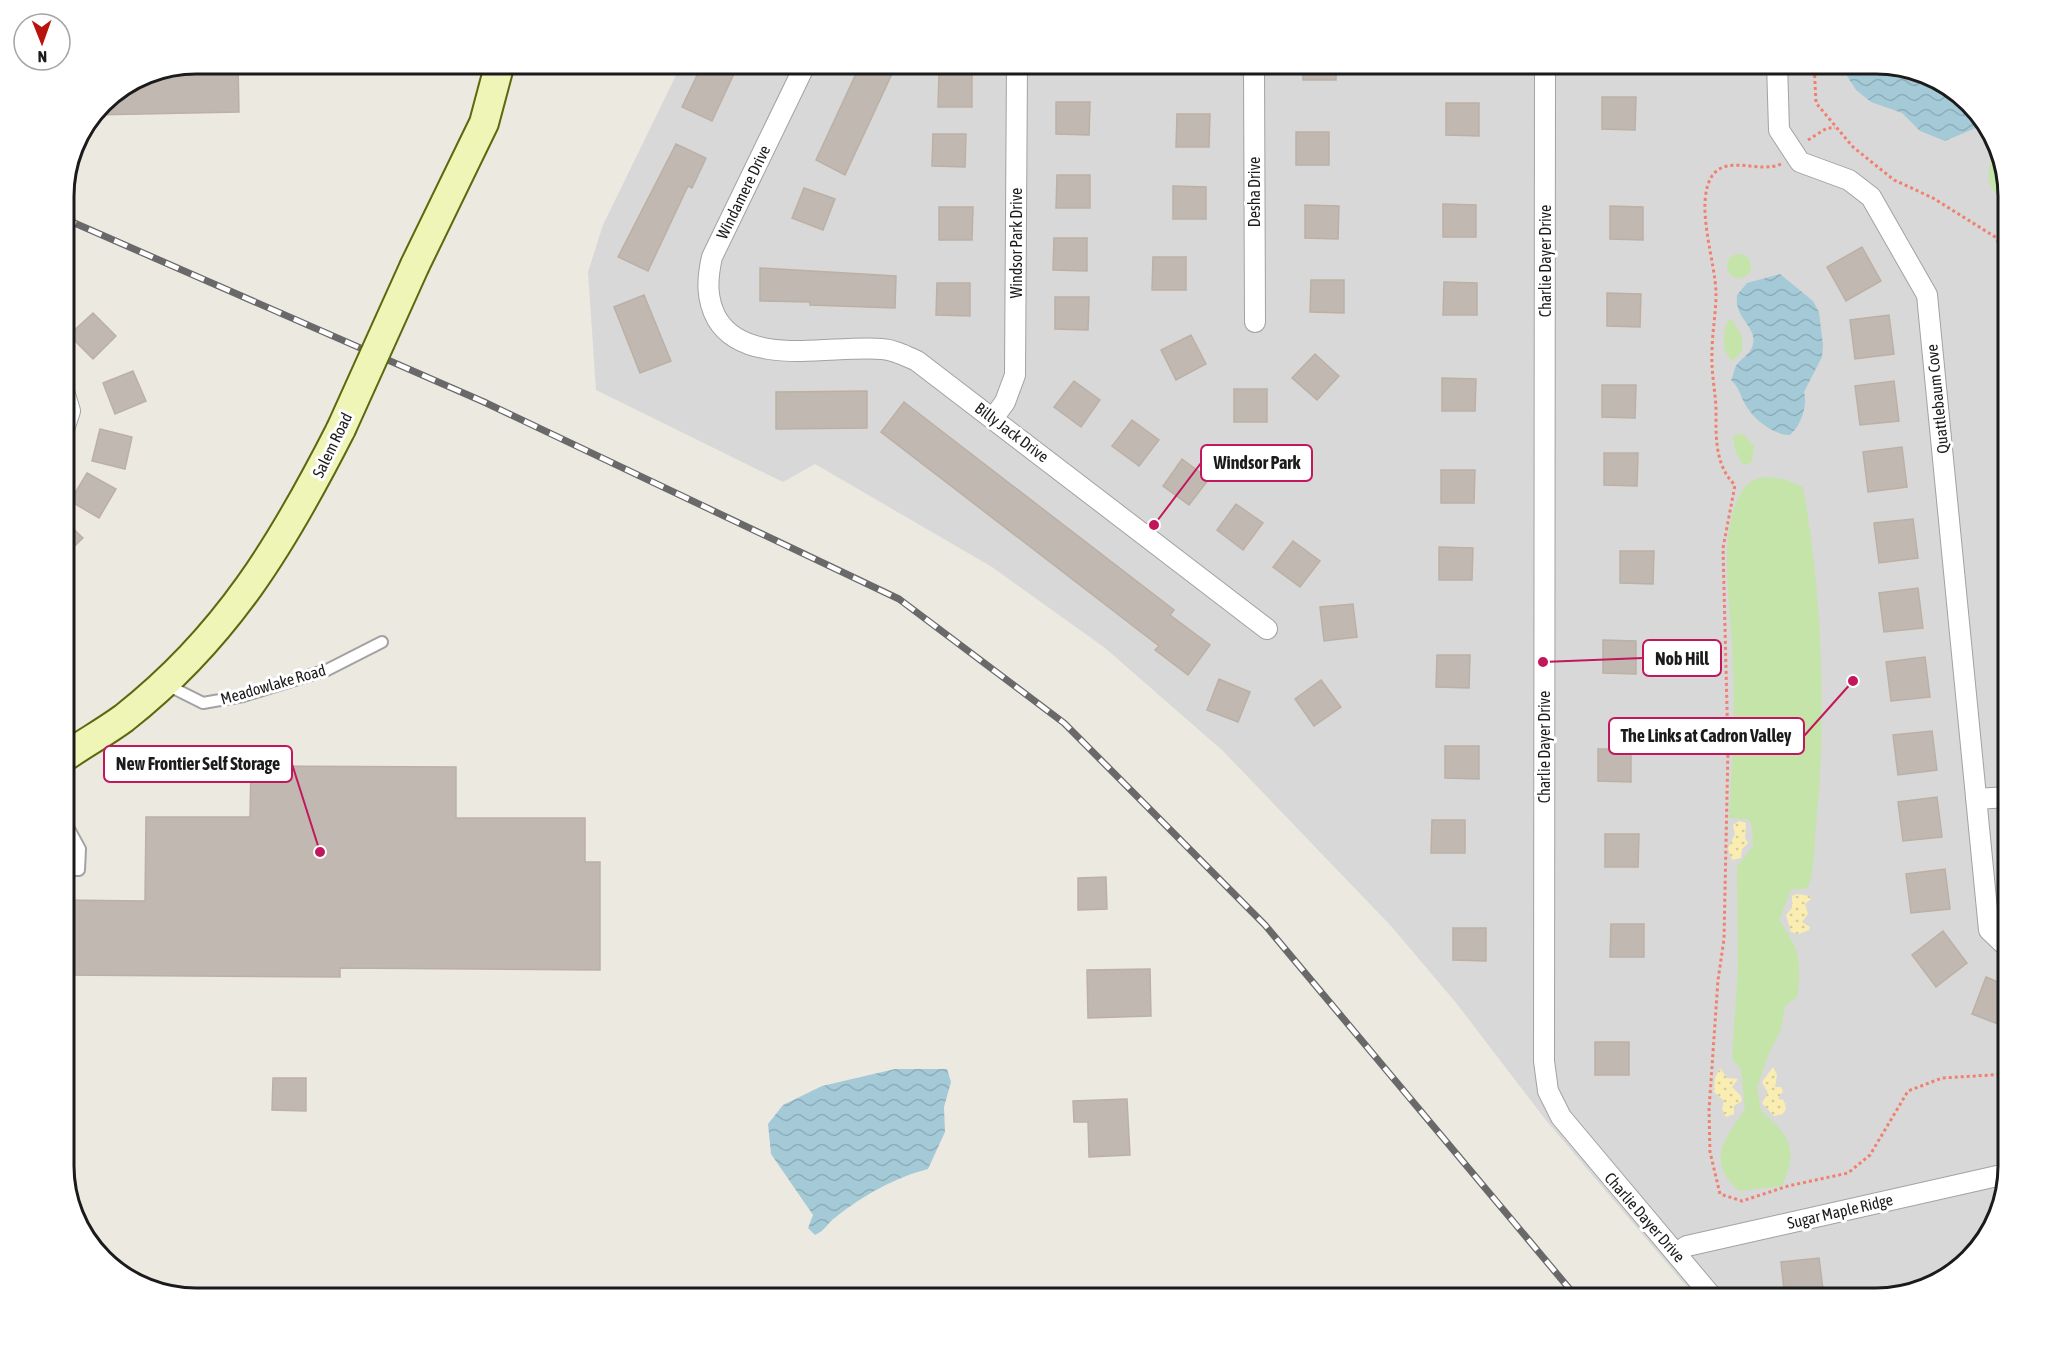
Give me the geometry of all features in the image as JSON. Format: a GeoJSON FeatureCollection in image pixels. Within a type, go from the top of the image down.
{"type":"FeatureCollection","features":[{"type":"Feature","properties":{"kind":"main road","name":"Salem Road"},"geometry":{"type":"LineString","coordinates":[[74,751],[123,718],[164,683],[211,636],[258,577],[302,506],[340,429],[483,123],[497,74]]}},
{"type":"Feature","properties":{"kind":"street","name":"Windamere Drive"},"geometry":{"type":"LineString","coordinates":[[721,325],[713,311],[709,295],[707,278],[712,257],[801,74]]}},
{"type":"Feature","properties":{"kind":"street","name":"Windsor Park Drive"},"geometry":{"type":"LineString","coordinates":[[994,417],[1005,402],[1015,375],[1017,74]]}},
{"type":"Feature","properties":{"kind":"street","name":"Desha Drive"},"geometry":{"type":"LineString","coordinates":[[1254,74],[1255,322]]}},
{"type":"Feature","properties":{"kind":"street","name":"Charlie Dayer Drive"},"geometry":{"type":"LineString","coordinates":[[1545,74],[1544,1061],[1548,1091],[1562,1117],[1705,1288]]}},
{"type":"Feature","properties":{"kind":"street","name":"Quattlebaum Cove"},"geometry":{"type":"LineString","coordinates":[[1777,74],[1779,130],[1800,162],[1849,180],[1871,197],[1927,295],[1989,930],[1998,939]]}},
{"type":"Feature","properties":{"kind":"street","name":"Billy Jack Drive"},"geometry":{"type":"LineString","coordinates":[[721,325],[750,345],[769,349],[884,349],[917,361],[994,417],[1267,629]]}},
{"type":"Feature","properties":{"kind":"street"},"geometry":{"type":"LineString","coordinates":[[1976,799],[1998,797]]}},
{"type":"Feature","properties":{"kind":"street","name":"Sugar Maple Ridge"},"geometry":{"type":"LineString","coordinates":[[1676,1253],[1687,1246],[1997,1176]]}},
{"type":"Feature","properties":{"kind":"lane","name":"Meadowlake Road"},"geometry":{"type":"LineString","coordinates":[[164,683],[203,703],[243,696],[327,670],[382,642]]}},
{"type":"Feature","properties":{"kind":"lane"},"geometry":{"type":"LineString","coordinates":[[74,838],[80,849],[79,870],[74,870]]}},
{"type":"Feature","properties":{"kind":"path"},"geometry":{"type":"LineString","coordinates":[[1815,74],[1816,103],[1853,147],[1894,180],[1933,198],[1996,238],[1998,243]]}},
{"type":"Feature","properties":{"kind":"path"},"geometry":{"type":"LineString","coordinates":[[1835,128],[1827,128],[1815,134],[1788,160],[1767,169],[1735,165],[1721,168],[1712,177],[1707,194],[1707,241],[1716,292],[1712,356],[1717,450],[1727,477],[1735,485],[1723,548],[1728,748],[1724,939],[1718,980],[1709,1110],[1710,1152],[1720,1194],[1742,1201],[1788,1186],[1848,1173],[1870,1155],[1908,1091],[1942,1078],[1998,1075]]}},
{"type":"Feature","properties":{"kind":"shaded area"},"geometry":{"type":"Polygon","coordinates":[[[677,74],[1876,74],[1915,80],[1944,94],[1967,115],[1985,141],[1993,164],[1998,195],[1998,1167],[1991,1206],[1977,1235],[1956,1258],[1937,1272],[1907,1284],[1892,1287],[1688,1288],[1545,1119],[1457,1004],[1391,926],[1223,751],[1105,648],[992,567],[815,464],[783,482],[596,390],[588,272],[603,225],[677,74]]]}},
{"type":"Feature","properties":{"kind":"green space"},"geometry":{"type":"Polygon","coordinates":[[[1992,160],[1998,196],[1989,181],[1989,167],[1992,160]]]}},
{"type":"Feature","properties":{"kind":"green space"},"geometry":{"type":"Polygon","coordinates":[[[1739,254],[1748,257],[1751,266],[1748,275],[1739,278],[1730,275],[1727,266],[1730,257],[1739,254]]]}},
{"type":"Feature","properties":{"kind":"green space"},"geometry":{"type":"Polygon","coordinates":[[[1732,320],[1742,336],[1742,351],[1733,361],[1726,353],[1724,342],[1726,326],[1728,321],[1732,320]]]}},
{"type":"Feature","properties":{"kind":"green space"},"geometry":{"type":"Polygon","coordinates":[[[1743,434],[1754,446],[1752,462],[1745,465],[1738,457],[1734,445],[1733,437],[1743,434]]]}},
{"type":"Feature","properties":{"kind":"green space"},"geometry":{"type":"Polygon","coordinates":[[[1764,477],[1784,479],[1803,487],[1815,569],[1821,656],[1821,743],[1814,856],[1810,880],[1808,888],[1791,890],[1779,920],[1798,956],[1797,997],[1785,1006],[1781,1030],[1769,1053],[1757,1087],[1761,1111],[1779,1128],[1789,1144],[1790,1163],[1782,1186],[1739,1191],[1723,1170],[1721,1151],[1730,1131],[1745,1110],[1741,1069],[1732,1059],[1738,968],[1737,867],[1753,846],[1752,827],[1748,819],[1729,818],[1734,681],[1727,553],[1731,520],[1738,498],[1750,482],[1764,477]]]}},
{"type":"Feature","properties":{"kind":"sand"},"geometry":{"type":"Polygon","coordinates":[[[1739,821],[1746,823],[1745,838],[1748,843],[1742,849],[1741,858],[1732,860],[1728,848],[1735,834],[1733,825],[1739,821]]]}},
{"type":"Feature","properties":{"kind":"sand"},"geometry":{"type":"Polygon","coordinates":[[[1797,894],[1809,896],[1811,899],[1805,904],[1808,914],[1802,922],[1810,927],[1809,930],[1799,934],[1791,932],[1786,915],[1792,908],[1792,896],[1797,894]]]}},
{"type":"Feature","properties":{"kind":"sand"},"geometry":{"type":"Polygon","coordinates":[[[1773,1067],[1777,1075],[1775,1087],[1781,1087],[1783,1091],[1778,1099],[1784,1100],[1786,1109],[1783,1114],[1774,1116],[1762,1103],[1768,1093],[1762,1082],[1773,1067]]]}},
{"type":"Feature","properties":{"kind":"sand"},"geometry":{"type":"Polygon","coordinates":[[[1720,1068],[1727,1078],[1738,1079],[1732,1087],[1741,1096],[1742,1101],[1734,1106],[1734,1114],[1726,1117],[1722,1109],[1724,1101],[1714,1092],[1715,1078],[1720,1068]]]}},
{"type":"Feature","properties":{"kind":"water"},"geometry":{"type":"Polygon","coordinates":[[[1848,74],[1876,74],[1915,80],[1944,94],[1977,127],[1945,141],[1920,131],[1902,113],[1871,102],[1856,90],[1848,74]]]}},
{"type":"Feature","properties":{"kind":"water"},"geometry":{"type":"Polygon","coordinates":[[[1780,274],[1813,301],[1819,312],[1823,345],[1822,357],[1804,392],[1803,415],[1790,435],[1770,429],[1758,420],[1749,410],[1738,388],[1731,380],[1736,366],[1750,351],[1753,344],[1752,332],[1739,310],[1737,295],[1747,283],[1780,274]]]}},
{"type":"Feature","properties":{"kind":"water"},"geometry":{"type":"Polygon","coordinates":[[[895,1069],[947,1069],[951,1082],[944,1107],[945,1132],[928,1169],[892,1182],[868,1195],[846,1209],[815,1235],[808,1228],[813,1215],[771,1154],[768,1124],[783,1105],[822,1086],[895,1069]]]}},
{"type":"Feature","properties":{"kind":"building"},"geometry":{"type":"Polygon","coordinates":[[[187,74],[238,74],[239,112],[104,115],[134,90],[156,80],[187,74]]]}},
{"type":"Feature","properties":{"kind":"building"},"geometry":{"type":"Polygon","coordinates":[[[698,74],[734,74],[712,121],[682,107],[698,74]]]}},
{"type":"Feature","properties":{"kind":"building"},"geometry":{"type":"Polygon","coordinates":[[[856,74],[892,74],[845,175],[816,160],[856,74]]]}},
{"type":"Feature","properties":{"kind":"building"},"geometry":{"type":"Polygon","coordinates":[[[939,74],[972,74],[972,107],[938,107],[939,74]]]}},
{"type":"Feature","properties":{"kind":"building"},"geometry":{"type":"Polygon","coordinates":[[[1303,74],[1336,74],[1336,80],[1303,80],[1303,74]]]}},
{"type":"Feature","properties":{"kind":"building"},"geometry":{"type":"Polygon","coordinates":[[[1602,97],[1636,97],[1635,130],[1602,129],[1602,97]]]}},
{"type":"Feature","properties":{"kind":"building"},"geometry":{"type":"Polygon","coordinates":[[[1056,102],[1090,102],[1089,135],[1056,134],[1056,102]]]}},
{"type":"Feature","properties":{"kind":"building"},"geometry":{"type":"Polygon","coordinates":[[[1446,103],[1479,103],[1479,136],[1446,135],[1446,103]]]}},
{"type":"Feature","properties":{"kind":"building"},"geometry":{"type":"Polygon","coordinates":[[[1177,114],[1210,114],[1209,147],[1176,147],[1177,114]]]}},
{"type":"Feature","properties":{"kind":"building"},"geometry":{"type":"Polygon","coordinates":[[[1296,132],[1329,132],[1329,165],[1296,165],[1296,132]]]}},
{"type":"Feature","properties":{"kind":"building"},"geometry":{"type":"Polygon","coordinates":[[[933,134],[966,134],[965,167],[932,166],[933,134]]]}},
{"type":"Feature","properties":{"kind":"building"},"geometry":{"type":"Polygon","coordinates":[[[676,144],[706,158],[692,188],[688,186],[648,271],[618,257],[676,144]]]}},
{"type":"Feature","properties":{"kind":"building"},"geometry":{"type":"Polygon","coordinates":[[[1057,175],[1090,175],[1090,208],[1056,208],[1057,175]]]}},
{"type":"Feature","properties":{"kind":"building"},"geometry":{"type":"Polygon","coordinates":[[[1173,186],[1206,187],[1206,219],[1173,219],[1173,186]]]}},
{"type":"Feature","properties":{"kind":"building"},"geometry":{"type":"Polygon","coordinates":[[[804,188],[835,199],[823,230],[792,218],[804,188]]]}},
{"type":"Feature","properties":{"kind":"building"},"geometry":{"type":"Polygon","coordinates":[[[1443,204],[1476,205],[1476,237],[1443,237],[1443,204]]]}},
{"type":"Feature","properties":{"kind":"building"},"geometry":{"type":"Polygon","coordinates":[[[1305,205],[1339,206],[1338,239],[1305,238],[1305,205]]]}},
{"type":"Feature","properties":{"kind":"building"},"geometry":{"type":"Polygon","coordinates":[[[1610,206],[1643,207],[1643,240],[1610,239],[1610,206]]]}},
{"type":"Feature","properties":{"kind":"building"},"geometry":{"type":"Polygon","coordinates":[[[939,207],[973,207],[972,240],[939,240],[939,207]]]}},
{"type":"Feature","properties":{"kind":"building"},"geometry":{"type":"Polygon","coordinates":[[[1054,238],[1087,238],[1087,271],[1053,270],[1054,238]]]}},
{"type":"Feature","properties":{"kind":"building"},"geometry":{"type":"Polygon","coordinates":[[[1862,247],[1881,281],[1846,301],[1827,267],[1862,247]]]}},
{"type":"Feature","properties":{"kind":"building"},"geometry":{"type":"Polygon","coordinates":[[[1153,257],[1186,257],[1186,290],[1152,290],[1153,257]]]}},
{"type":"Feature","properties":{"kind":"building"},"geometry":{"type":"Polygon","coordinates":[[[760,268],[896,276],[895,308],[760,301],[760,268]]]}},
{"type":"Feature","properties":{"kind":"building"},"geometry":{"type":"Polygon","coordinates":[[[1311,280],[1344,280],[1344,313],[1310,312],[1311,280]]]}},
{"type":"Feature","properties":{"kind":"building"},"geometry":{"type":"Polygon","coordinates":[[[1444,282],[1477,283],[1477,315],[1443,315],[1444,282]]]}},
{"type":"Feature","properties":{"kind":"building"},"geometry":{"type":"Polygon","coordinates":[[[937,283],[970,283],[970,316],[936,315],[937,283]]]}},
{"type":"Feature","properties":{"kind":"building"},"geometry":{"type":"Polygon","coordinates":[[[1607,293],[1641,294],[1640,327],[1607,326],[1607,293]]]}},
{"type":"Feature","properties":{"kind":"building"},"geometry":{"type":"Polygon","coordinates":[[[644,295],[671,361],[640,373],[614,307],[644,295]]]}},
{"type":"Feature","properties":{"kind":"building"},"geometry":{"type":"Polygon","coordinates":[[[1055,297],[1089,297],[1088,330],[1055,329],[1055,297]]]}},
{"type":"Feature","properties":{"kind":"building"},"geometry":{"type":"Polygon","coordinates":[[[93,313],[116,336],[93,359],[74,340],[74,330],[93,313]]]}},
{"type":"Feature","properties":{"kind":"building"},"geometry":{"type":"Polygon","coordinates":[[[1889,315],[1894,354],[1855,359],[1850,320],[1889,315]]]}},
{"type":"Feature","properties":{"kind":"building"},"geometry":{"type":"Polygon","coordinates":[[[1191,335],[1206,364],[1176,380],[1161,350],[1191,335]]]}},
{"type":"Feature","properties":{"kind":"building"},"geometry":{"type":"Polygon","coordinates":[[[1315,354],[1339,376],[1317,400],[1292,378],[1315,354]]]}},
{"type":"Feature","properties":{"kind":"building"},"geometry":{"type":"Polygon","coordinates":[[[133,371],[146,401],[115,414],[103,383],[133,371]]]}},
{"type":"Feature","properties":{"kind":"building"},"geometry":{"type":"Polygon","coordinates":[[[1442,378],[1476,379],[1475,411],[1442,411],[1442,378]]]}},
{"type":"Feature","properties":{"kind":"building"},"geometry":{"type":"Polygon","coordinates":[[[1074,381],[1100,400],[1081,427],[1054,407],[1074,381]]]}},
{"type":"Feature","properties":{"kind":"building"},"geometry":{"type":"Polygon","coordinates":[[[1894,381],[1899,421],[1860,425],[1855,386],[1894,381]]]}},
{"type":"Feature","properties":{"kind":"building"},"geometry":{"type":"Polygon","coordinates":[[[1602,385],[1636,385],[1635,418],[1602,417],[1602,385]]]}},
{"type":"Feature","properties":{"kind":"building"},"geometry":{"type":"Polygon","coordinates":[[[1234,389],[1267,389],[1267,422],[1234,422],[1234,389]]]}},
{"type":"Feature","properties":{"kind":"building"},"geometry":{"type":"Polygon","coordinates":[[[867,391],[867,428],[776,429],[776,392],[867,391]]]}},
{"type":"Feature","properties":{"kind":"building"},"geometry":{"type":"Polygon","coordinates":[[[904,402],[1174,610],[1170,615],[1210,645],[1188,675],[1155,650],[1159,646],[881,432],[904,402]]]}},
{"type":"Feature","properties":{"kind":"building"},"geometry":{"type":"Polygon","coordinates":[[[1132,420],[1159,440],[1139,466],[1112,446],[1132,420]]]}},
{"type":"Feature","properties":{"kind":"building"},"geometry":{"type":"Polygon","coordinates":[[[100,429],[132,437],[125,469],[92,461],[100,429]]]}},
{"type":"Feature","properties":{"kind":"building"},"geometry":{"type":"Polygon","coordinates":[[[1902,447],[1907,487],[1868,492],[1863,452],[1902,447]]]}},
{"type":"Feature","properties":{"kind":"building"},"geometry":{"type":"Polygon","coordinates":[[[1604,453],[1638,453],[1637,486],[1604,485],[1604,453]]]}},
{"type":"Feature","properties":{"kind":"building"},"geometry":{"type":"Polygon","coordinates":[[[1182,459],[1209,479],[1189,505],[1163,486],[1182,459]]]}},
{"type":"Feature","properties":{"kind":"building"},"geometry":{"type":"Polygon","coordinates":[[[1441,470],[1475,470],[1474,503],[1441,503],[1441,470]]]}},
{"type":"Feature","properties":{"kind":"building"},"geometry":{"type":"Polygon","coordinates":[[[87,473],[116,489],[99,518],[74,503],[74,494],[87,473]]]}},
{"type":"Feature","properties":{"kind":"building"},"geometry":{"type":"Polygon","coordinates":[[[1236,504],[1263,523],[1243,550],[1217,530],[1236,504]]]}},
{"type":"Feature","properties":{"kind":"building"},"geometry":{"type":"Polygon","coordinates":[[[1913,519],[1918,558],[1879,563],[1874,523],[1913,519]]]}},
{"type":"Feature","properties":{"kind":"building"},"geometry":{"type":"Polygon","coordinates":[[[74,529],[83,538],[74,547],[74,529]]]}},
{"type":"Feature","properties":{"kind":"building"},"geometry":{"type":"Polygon","coordinates":[[[1293,541],[1320,561],[1300,587],[1273,567],[1293,541]]]}},
{"type":"Feature","properties":{"kind":"building"},"geometry":{"type":"Polygon","coordinates":[[[1439,547],[1473,548],[1472,580],[1439,580],[1439,547]]]}},
{"type":"Feature","properties":{"kind":"building"},"geometry":{"type":"Polygon","coordinates":[[[1620,551],[1654,551],[1653,584],[1620,583],[1620,551]]]}},
{"type":"Feature","properties":{"kind":"building"},"geometry":{"type":"Polygon","coordinates":[[[1918,588],[1923,628],[1884,632],[1879,593],[1918,588]]]}},
{"type":"Feature","properties":{"kind":"building"},"geometry":{"type":"Polygon","coordinates":[[[1353,604],[1357,637],[1324,641],[1320,607],[1353,604]]]}},
{"type":"Feature","properties":{"kind":"building"},"geometry":{"type":"Polygon","coordinates":[[[1603,640],[1636,641],[1636,674],[1603,673],[1603,640]]]}},
{"type":"Feature","properties":{"kind":"building"},"geometry":{"type":"Polygon","coordinates":[[[1437,655],[1470,655],[1469,688],[1436,687],[1437,655]]]}},
{"type":"Feature","properties":{"kind":"building"},"geometry":{"type":"Polygon","coordinates":[[[1925,657],[1930,697],[1891,701],[1886,662],[1925,657]]]}},
{"type":"Feature","properties":{"kind":"building"},"geometry":{"type":"Polygon","coordinates":[[[1219,679],[1250,692],[1238,722],[1207,710],[1219,679]]]}},
{"type":"Feature","properties":{"kind":"building"},"geometry":{"type":"Polygon","coordinates":[[[1321,680],[1341,707],[1314,726],[1295,699],[1321,680]]]}},
{"type":"Feature","properties":{"kind":"building"},"geometry":{"type":"Polygon","coordinates":[[[1932,731],[1937,770],[1898,775],[1893,735],[1932,731]]]}},
{"type":"Feature","properties":{"kind":"building"},"geometry":{"type":"Polygon","coordinates":[[[1445,746],[1479,746],[1479,779],[1445,778],[1445,746]]]}},
{"type":"Feature","properties":{"kind":"building"},"geometry":{"type":"Polygon","coordinates":[[[1598,749],[1631,749],[1631,782],[1598,781],[1598,749]]]}},
{"type":"Feature","properties":{"kind":"building"},"geometry":{"type":"Polygon","coordinates":[[[251,766],[456,767],[456,818],[585,818],[585,862],[600,862],[600,970],[340,968],[340,977],[74,975],[74,900],[145,901],[146,817],[250,817],[251,766]]]}},
{"type":"Feature","properties":{"kind":"building"},"geometry":{"type":"Polygon","coordinates":[[[1937,797],[1942,837],[1903,841],[1898,802],[1937,797]]]}},
{"type":"Feature","properties":{"kind":"building"},"geometry":{"type":"Polygon","coordinates":[[[1432,820],[1465,820],[1465,853],[1431,853],[1432,820]]]}},
{"type":"Feature","properties":{"kind":"building"},"geometry":{"type":"Polygon","coordinates":[[[1605,834],[1639,834],[1638,867],[1605,867],[1605,834]]]}},
{"type":"Feature","properties":{"kind":"building"},"geometry":{"type":"Polygon","coordinates":[[[1945,869],[1950,909],[1911,913],[1906,874],[1945,869]]]}},
{"type":"Feature","properties":{"kind":"building"},"geometry":{"type":"Polygon","coordinates":[[[1106,877],[1107,909],[1078,910],[1078,878],[1106,877]]]}},
{"type":"Feature","properties":{"kind":"building"},"geometry":{"type":"Polygon","coordinates":[[[1611,924],[1644,924],[1644,957],[1610,957],[1611,924]]]}},
{"type":"Feature","properties":{"kind":"building"},"geometry":{"type":"Polygon","coordinates":[[[1453,928],[1486,928],[1486,961],[1453,960],[1453,928]]]}},
{"type":"Feature","properties":{"kind":"building"},"geometry":{"type":"Polygon","coordinates":[[[1943,931],[1967,963],[1936,987],[1912,955],[1943,931]]]}},
{"type":"Feature","properties":{"kind":"building"},"geometry":{"type":"Polygon","coordinates":[[[1150,969],[1151,1016],[1088,1018],[1087,970],[1150,969]]]}},
{"type":"Feature","properties":{"kind":"building"},"geometry":{"type":"Polygon","coordinates":[[[1986,977],[1998,982],[1998,1024],[1972,1014],[1986,977]]]}},
{"type":"Feature","properties":{"kind":"building"},"geometry":{"type":"Polygon","coordinates":[[[1595,1042],[1629,1042],[1629,1075],[1595,1075],[1595,1042]]]}},
{"type":"Feature","properties":{"kind":"building"},"geometry":{"type":"Polygon","coordinates":[[[273,1078],[306,1078],[306,1111],[272,1110],[273,1078]]]}},
{"type":"Feature","properties":{"kind":"building"},"geometry":{"type":"Polygon","coordinates":[[[1127,1099],[1130,1155],[1089,1157],[1088,1122],[1074,1122],[1073,1101],[1127,1099]]]}},
{"type":"Feature","properties":{"kind":"building"},"geometry":{"type":"Polygon","coordinates":[[[1819,1258],[1823,1288],[1784,1288],[1781,1262],[1819,1258]]]}},
{"type":"Feature","properties":{"kind":"railway"},"geometry":{"type":"LineString","coordinates":[[74,223],[484,402],[899,599],[1064,723],[1265,925],[1569,1288]]}},
{"type":"Feature","properties":{"kind":"place","name":"Windsor Park"},"geometry":{"type":"Point","coordinates":[1154,525]}},
{"type":"Feature","properties":{"kind":"place","name":"Nob Hill"},"geometry":{"type":"Point","coordinates":[1543,662]}},
{"type":"Feature","properties":{"kind":"place","name":"The Links at Cadron Valley"},"geometry":{"type":"Point","coordinates":[1853,681]}},
{"type":"Feature","properties":{"kind":"place","name":"New Frontier Self Storage"},"geometry":{"type":"Point","coordinates":[320,852]}}]}
